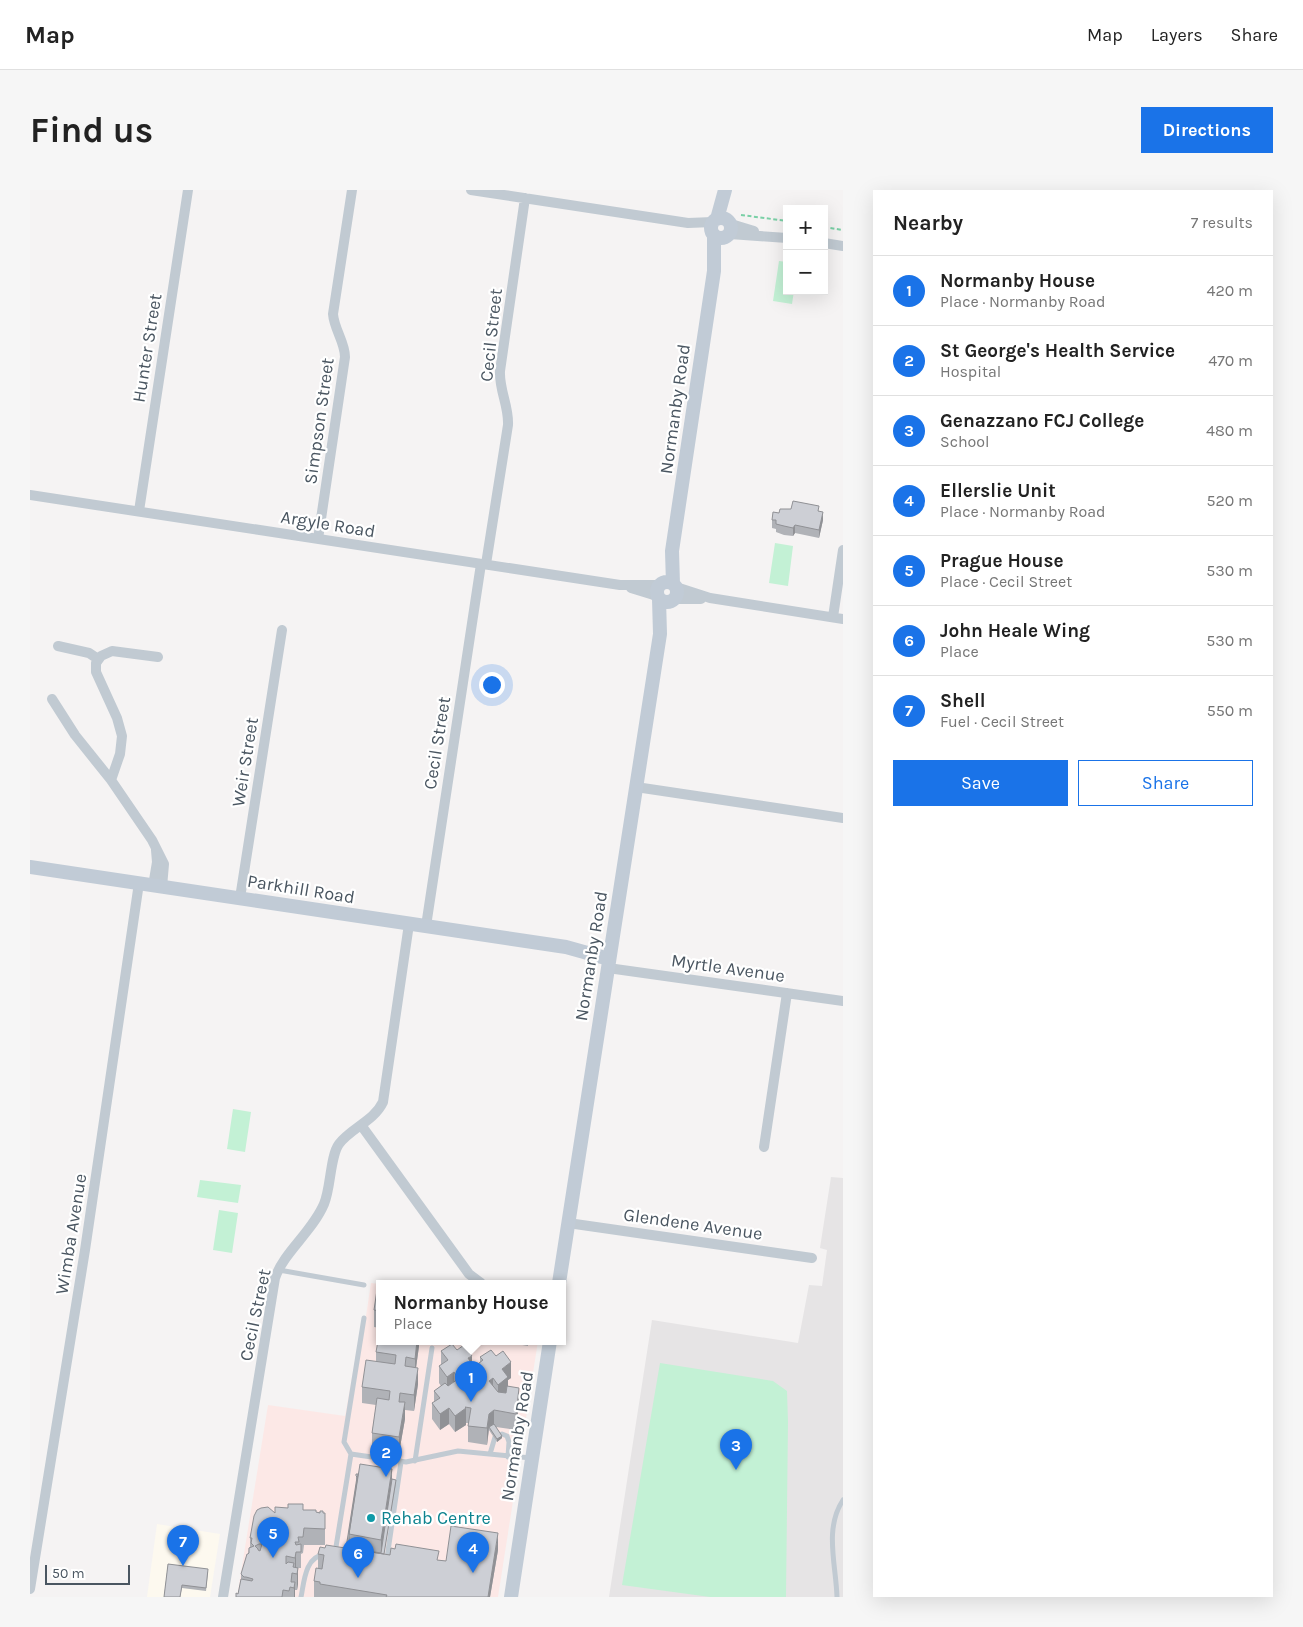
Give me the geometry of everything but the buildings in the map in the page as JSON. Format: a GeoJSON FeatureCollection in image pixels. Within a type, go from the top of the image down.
{"type":"FeatureCollection","features":[{"type":"Feature","properties":{"kind":"street","name":"Hunter Street"},"geometry":{"type":"LineString","coordinates":[[139,511],[188,190]]}},
{"type":"Feature","properties":{"kind":"street","name":"Simpson Street"},"geometry":{"type":"LineString","coordinates":[[318,539],[345,357],[333,314],[352,190]]}},
{"type":"Feature","properties":{"kind":"street"},"geometry":{"type":"LineString","coordinates":[[472,190],[783,237]]}},
{"type":"Feature","properties":{"kind":"street","name":"Normanby Road"},"geometry":{"type":"LineString","coordinates":[[559,1280],[727,190]]}},
{"type":"Feature","properties":{"kind":"street","name":"Cecil Street"},"geometry":{"type":"LineString","coordinates":[[426,926],[483,564],[508,425],[507,412],[500,384],[500,371],[525,198]]}},
{"type":"Feature","properties":{"kind":"street"},"geometry":{"type":"LineString","coordinates":[[828,244],[843,246]]}},
{"type":"Feature","properties":{"kind":"street","name":"Argyle Road"},"geometry":{"type":"LineString","coordinates":[[30,495],[838,618]]}},
{"type":"Feature","properties":{"kind":"street"},"geometry":{"type":"LineString","coordinates":[[838,618],[843,550]]}},
{"type":"Feature","properties":{"kind":"street","name":"Weir Street"},"geometry":{"type":"LineString","coordinates":[[240,898],[282,630]]}},
{"type":"Feature","properties":{"kind":"street"},"geometry":{"type":"LineString","coordinates":[[58,646],[89,653],[98,659]]}},
{"type":"Feature","properties":{"kind":"street"},"geometry":{"type":"LineString","coordinates":[[111,780],[120,754],[122,736],[117,718],[96,672],[98,659],[112,651],[158,657]]}},
{"type":"Feature","properties":{"kind":"street"},"geometry":{"type":"LineString","coordinates":[[52,699],[75,735],[111,780]]}},
{"type":"Feature","properties":{"kind":"street","name":"Wimba Avenue"},"geometry":{"type":"LineString","coordinates":[[30,1589],[84,1260],[151,885],[157,862],[156,849],[142,823],[111,780]]}},
{"type":"Feature","properties":{"kind":"street"},"geometry":{"type":"LineString","coordinates":[[636,787],[843,818]]}},
{"type":"Feature","properties":{"kind":"street","name":"Parkhill Road"},"geometry":{"type":"LineString","coordinates":[[30,867],[566,947],[609,958]]}},
{"type":"Feature","properties":{"kind":"street","name":"Cecil Street"},"geometry":{"type":"LineString","coordinates":[[223,1597],[278,1270],[319,1216],[328,1194],[334,1154],[338,1146],[376,1112],[383,1102],[410,924]]}},
{"type":"Feature","properties":{"kind":"street","name":"Myrtle Avenue"},"geometry":{"type":"LineString","coordinates":[[609,958],[788,993],[843,1001]]}},
{"type":"Feature","properties":{"kind":"street"},"geometry":{"type":"LineString","coordinates":[[764,1147],[788,993]]}},
{"type":"Feature","properties":{"kind":"street"},"geometry":{"type":"LineString","coordinates":[[361,1125],[470,1274],[477,1280]]}},
{"type":"Feature","properties":{"kind":"street","name":"Glendene Avenue"},"geometry":{"type":"LineString","coordinates":[[568,1223],[812,1258]]}},
{"type":"Feature","properties":{"kind":"street","name":"Normanby Road"},"geometry":{"type":"LineString","coordinates":[[511,1597],[549,1345]]}},
{"type":"Feature","properties":{"kind":"lane"},"geometry":{"type":"LineString","coordinates":[[278,1270],[364,1285]]}},
{"type":"Feature","properties":{"kind":"lane"},"geometry":{"type":"LineString","coordinates":[[301,1597],[306,1571],[312,1561],[318,1556],[335,1555],[351,1454],[344,1442],[364,1318]]}},
{"type":"Feature","properties":{"kind":"lane"},"geometry":{"type":"LineString","coordinates":[[414,1461],[432,1348]]}},
{"type":"Feature","properties":{"kind":"lane"},"geometry":{"type":"LineString","coordinates":[[490,1454],[495,1437],[502,1434],[507,1436],[508,1439],[508,1457]]}},
{"type":"Feature","properties":{"kind":"lane"},"geometry":{"type":"LineString","coordinates":[[351,1454],[401,1462],[458,1451],[533,1458]]}},
{"type":"Feature","properties":{"kind":"lane"},"geometry":{"type":"LineString","coordinates":[[387,1558],[401,1462]]}},
{"type":"Feature","properties":{"kind":"lane"},"geometry":{"type":"LineString","coordinates":[[837,1597],[832,1532],[835,1516],[843,1500]]}},
{"type":"Feature","properties":{"kind":"path"},"geometry":{"type":"LineString","coordinates":[[741,215],[783,220]]}},
{"type":"Feature","properties":{"kind":"path"},"geometry":{"type":"LineString","coordinates":[[828,228],[843,230]]}},
{"type":"Feature","properties":{"kind":"shaded area"},"geometry":{"type":"Polygon","coordinates":[[[831,1177],[843,1178],[843,1597],[609,1597],[652,1320],[798,1343],[809,1285],[822,1286],[827,1250],[820,1248],[831,1177]]]}},
{"type":"Feature","properties":{"kind":"shaded area"},"geometry":{"type":"Polygon","coordinates":[[[371,1283],[376,1284],[376,1345],[537,1345],[498,1597],[237,1597],[268,1405],[345,1416],[363,1316],[366,1316],[371,1283]]]}},
{"type":"Feature","properties":{"kind":"shaded area"},"geometry":{"type":"Polygon","coordinates":[[[157,1524],[220,1534],[210,1597],[147,1597],[157,1524]]]}},
{"type":"Feature","properties":{"kind":"green space"},"geometry":{"type":"Polygon","coordinates":[[[779,261],[783,262],[783,295],[793,295],[792,304],[773,301],[779,261]]]}},
{"type":"Feature","properties":{"kind":"green space"},"geometry":{"type":"Polygon","coordinates":[[[775,543],[793,546],[788,586],[769,583],[775,543]]]}},
{"type":"Feature","properties":{"kind":"green space"},"geometry":{"type":"Polygon","coordinates":[[[233,1109],[251,1112],[245,1152],[227,1149],[233,1109]]]}},
{"type":"Feature","properties":{"kind":"green space"},"geometry":{"type":"Polygon","coordinates":[[[200,1180],[241,1185],[238,1203],[197,1197],[200,1180]]]}},
{"type":"Feature","properties":{"kind":"green space"},"geometry":{"type":"Polygon","coordinates":[[[219,1210],[238,1213],[232,1253],[213,1250],[219,1210]]]}},
{"type":"Feature","properties":{"kind":"green space"},"geometry":{"type":"Polygon","coordinates":[[[660,1363],[773,1381],[787,1391],[786,1597],[710,1597],[622,1585],[660,1363]]]}},
{"type":"Feature","properties":{"kind":"place","name":"Normanby House"},"geometry":{"type":"Point","coordinates":[471,1402]}},
{"type":"Feature","properties":{"kind":"place","name":"Genazzano FCJ College"},"geometry":{"type":"Point","coordinates":[736,1470]}},
{"type":"Feature","properties":{"kind":"place","name":"St George's Health Service"},"geometry":{"type":"Point","coordinates":[386,1477]}},
{"type":"Feature","properties":{"kind":"place","name":"Rehab Centre"},"geometry":{"type":"Point","coordinates":[371,1518]}},
{"type":"Feature","properties":{"kind":"place","name":"Prague House"},"geometry":{"type":"Point","coordinates":[273,1558]}},
{"type":"Feature","properties":{"kind":"place","name":"Shell"},"geometry":{"type":"Point","coordinates":[183,1566]}},
{"type":"Feature","properties":{"kind":"place","name":"Ellerslie Unit"},"geometry":{"type":"Point","coordinates":[473,1573]}},
{"type":"Feature","properties":{"kind":"place","name":"John Heale Wing"},"geometry":{"type":"Point","coordinates":[358,1578]}}]}
